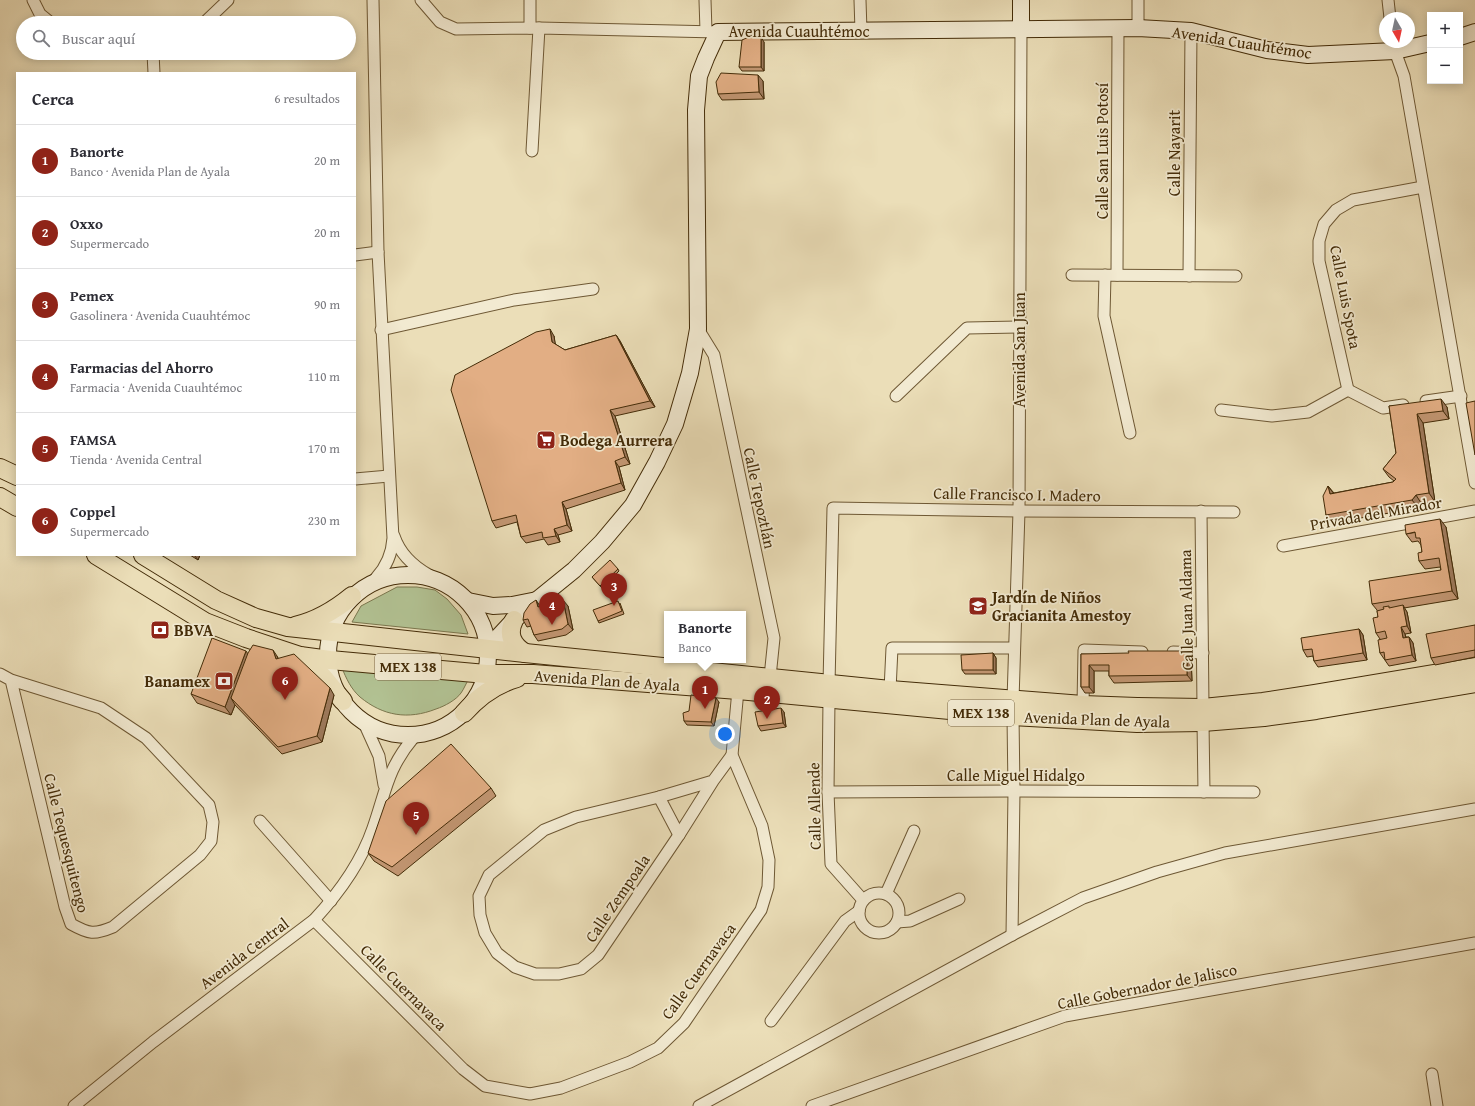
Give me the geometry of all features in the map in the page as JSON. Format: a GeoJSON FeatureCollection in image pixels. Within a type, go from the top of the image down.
{"type":"FeatureCollection","features":[{"type":"Feature","properties":{"kind":"main road","name":"Avenida San Juan"},"geometry":{"type":"LineString","coordinates":[[1021,0],[1021,29]]}},
{"type":"Feature","properties":{"kind":"main road","name":"Avenida Cuauhtémoc"},"geometry":{"type":"LineString","coordinates":[[487,649],[514,620],[574,570],[602,542],[633,505],[657,462],[675,424],[690,373],[698,329],[696,110],[699,76],[706,58],[712,32],[1118,27],[1191,31],[1267,50],[1308,55],[1379,48]]}},
{"type":"Feature","properties":{"kind":"main road"},"geometry":{"type":"LineString","coordinates":[[1463,36],[1475,32]]}},
{"type":"Feature","properties":{"kind":"main road","name":"Avenida Cuauhtémoc"},"geometry":{"type":"LineString","coordinates":[[1415,44],[1427,43]]}},
{"type":"Feature","properties":{"kind":"main road"},"geometry":{"type":"LineString","coordinates":[[0,468],[16,476]]}},
{"type":"Feature","properties":{"kind":"main road"},"geometry":{"type":"LineString","coordinates":[[0,497],[16,506]]}},
{"type":"Feature","properties":{"kind":"main road","name":"Avenida Plan de Ayala"},"geometry":{"type":"LineString","coordinates":[[98,556],[205,622],[246,638],[300,656],[486,674],[533,674],[738,690],[890,690],[1013,708],[1136,723],[1203,715],[1298,697],[1475,667]]}},
{"type":"Feature","properties":{"kind":"main road","name":"Avenida Plan de Ayala"},"geometry":{"type":"LineString","coordinates":[[146,556],[216,600],[256,618],[288,627],[332,633],[770,678],[829,691],[1013,708],[1083,705],[1137,708],[1203,715],[1264,717],[1316,710],[1475,683]]}},
{"type":"Feature","properties":{"kind":"main road"},"geometry":{"type":"LineString","coordinates":[[288,627],[312,621],[333,611],[363,586],[376,578],[393,573],[411,572],[429,575],[451,584],[468,601],[482,624],[487,649],[486,674],[478,695],[464,713]]}},
{"type":"Feature","properties":{"kind":"main road"},"geometry":{"type":"LineString","coordinates":[[343,701],[334,681],[330,660],[332,633],[341,613],[352,596]]}},
{"type":"Feature","properties":{"kind":"main road","name":"Avenida Cuauhtémoc"},"geometry":{"type":"LineString","coordinates":[[468,601],[493,606],[537,600]]}},
{"type":"Feature","properties":{"kind":"main road"},"geometry":{"type":"LineString","coordinates":[[514,620],[510,632],[512,639],[515,645],[525,653]]}},
{"type":"Feature","properties":{"kind":"main road"},"geometry":{"type":"LineString","coordinates":[[300,656],[323,677],[353,714],[365,724],[389,734],[414,737],[433,734],[450,726],[474,702],[497,686],[521,676],[533,674]]}},
{"type":"Feature","properties":{"kind":"street"},"geometry":{"type":"LineString","coordinates":[[32,0],[42,16]]}},
{"type":"Feature","properties":{"kind":"street"},"geometry":{"type":"LineString","coordinates":[[211,16],[228,0]]}},
{"type":"Feature","properties":{"kind":"street"},"geometry":{"type":"LineString","coordinates":[[373,0],[378,252],[392,527],[392,548],[389,558],[384,568],[376,578]]}},
{"type":"Feature","properties":{"kind":"street"},"geometry":{"type":"LineString","coordinates":[[421,0],[440,22],[456,29],[534,28],[712,32],[705,0]]}},
{"type":"Feature","properties":{"kind":"street"},"geometry":{"type":"LineString","coordinates":[[530,0],[534,28],[532,152]]}},
{"type":"Feature","properties":{"kind":"street"},"geometry":{"type":"LineString","coordinates":[[860,0],[860,31]]}},
{"type":"Feature","properties":{"kind":"street"},"geometry":{"type":"LineString","coordinates":[[1138,0],[1138,28]]}},
{"type":"Feature","properties":{"kind":"street"},"geometry":{"type":"LineString","coordinates":[[1388,0],[1389,12]]}},
{"type":"Feature","properties":{"kind":"street","name":"Calle San Luis Potosí"},"geometry":{"type":"LineString","coordinates":[[1117,275],[1118,27]]}},
{"type":"Feature","properties":{"kind":"street","name":"Avenida San Juan"},"geometry":{"type":"LineString","coordinates":[[1012,934],[1014,791],[1013,708],[1019,511],[1021,29]]}},
{"type":"Feature","properties":{"kind":"street","name":"Calle Nayarit"},"geometry":{"type":"LineString","coordinates":[[1189,276],[1191,31]]}},
{"type":"Feature","properties":{"kind":"street"},"geometry":{"type":"LineString","coordinates":[[1395,48],[1404,76],[1475,483]]}},
{"type":"Feature","properties":{"kind":"street"},"geometry":{"type":"LineString","coordinates":[[153,60],[154,72]]}},
{"type":"Feature","properties":{"kind":"street","name":"Calle Luis Spota"},"geometry":{"type":"LineString","coordinates":[[1348,390],[1319,260],[1319,241],[1324,224],[1336,210],[1353,200],[1423,187]]}},
{"type":"Feature","properties":{"kind":"street"},"geometry":{"type":"LineString","coordinates":[[356,255],[378,252]]}},
{"type":"Feature","properties":{"kind":"street"},"geometry":{"type":"LineString","coordinates":[[1072,275],[1236,276]]}},
{"type":"Feature","properties":{"kind":"street"},"geometry":{"type":"LineString","coordinates":[[1105,275],[1104,316],[1130,433]]}},
{"type":"Feature","properties":{"kind":"street"},"geometry":{"type":"LineString","coordinates":[[382,330],[514,300],[594,289]]}},
{"type":"Feature","properties":{"kind":"street"},"geometry":{"type":"LineString","coordinates":[[896,396],[967,328],[1019,327]]}},
{"type":"Feature","properties":{"kind":"street","name":"Calle Tepoztlán"},"geometry":{"type":"LineString","coordinates":[[698,329],[714,355],[774,638],[770,678]]}},
{"type":"Feature","properties":{"kind":"street"},"geometry":{"type":"LineString","coordinates":[[1221,410],[1272,416],[1308,412],[1348,390],[1383,408],[1460,396]]}},
{"type":"Feature","properties":{"kind":"street"},"geometry":{"type":"LineString","coordinates":[[356,479],[389,476]]}},
{"type":"Feature","properties":{"kind":"street","name":"Calle Francisco I. Madero"},"geometry":{"type":"LineString","coordinates":[[833,508],[1234,512]]}},
{"type":"Feature","properties":{"kind":"street","name":"Calle Allende"},"geometry":{"type":"LineString","coordinates":[[833,508],[828,792],[831,864],[863,900]]}},
{"type":"Feature","properties":{"kind":"street","name":"Calle Juan Aldama"},"geometry":{"type":"LineString","coordinates":[[1201,511],[1204,792]]}},
{"type":"Feature","properties":{"kind":"street","name":"Privada del Mirador"},"geometry":{"type":"LineString","coordinates":[[1282,546],[1475,511]]}},
{"type":"Feature","properties":{"kind":"street"},"geometry":{"type":"LineString","coordinates":[[392,527],[395,538],[406,557],[412,564],[429,575]]}},
{"type":"Feature","properties":{"kind":"street"},"geometry":{"type":"LineString","coordinates":[[890,690],[892,648],[1014,648]]}},
{"type":"Feature","properties":{"kind":"street"},"geometry":{"type":"LineString","coordinates":[[1083,705],[1084,650],[1203,653]]}},
{"type":"Feature","properties":{"kind":"street","name":"Calle Tequesquitengo"},"geometry":{"type":"LineString","coordinates":[[0,674],[11,680],[101,708],[146,738],[209,805],[213,822],[211,842],[200,855],[113,927],[99,933],[84,931],[71,924],[65,907],[11,680]]}},
{"type":"Feature","properties":{"kind":"street","name":"Calle Cuernavaca"},"geometry":{"type":"LineString","coordinates":[[314,920],[463,1069],[485,1086],[530,1094],[561,1088],[630,1062],[658,1048],[684,1023],[760,910],[768,887],[769,860],[762,826],[732,755],[738,690]]}},
{"type":"Feature","properties":{"kind":"street","name":"Avenida Central"},"geometry":{"type":"LineString","coordinates":[[365,724],[379,756],[385,788]]}},
{"type":"Feature","properties":{"kind":"street","name":"Avenida Central"},"geometry":{"type":"LineString","coordinates":[[74,1106],[153,1042],[314,920],[331,901],[357,865],[373,829],[385,788],[396,761],[414,737]]}},
{"type":"Feature","properties":{"kind":"street","name":"Calle Zempoala"},"geometry":{"type":"LineString","coordinates":[[713,781],[659,797],[576,817],[544,830],[489,875],[479,896],[480,915],[485,933],[497,953],[515,967],[535,974],[559,974],[581,968],[598,955],[679,835],[713,781],[732,755]]}},
{"type":"Feature","properties":{"kind":"street","name":"Calle Miguel Hidalgo"},"geometry":{"type":"LineString","coordinates":[[828,792],[1254,792]]}},
{"type":"Feature","properties":{"kind":"street"},"geometry":{"type":"LineString","coordinates":[[659,797],[679,835]]}},
{"type":"Feature","properties":{"kind":"street"},"geometry":{"type":"LineString","coordinates":[[699,1106],[1012,934],[1083,898],[1157,872],[1225,853],[1475,809]]}},
{"type":"Feature","properties":{"kind":"street"},"geometry":{"type":"LineString","coordinates":[[260,821],[331,901]]}},
{"type":"Feature","properties":{"kind":"street"},"geometry":{"type":"LineString","coordinates":[[886,894],[914,831]]}},
{"type":"Feature","properties":{"kind":"street"},"geometry":{"type":"LineString","coordinates":[[878,893],[886,894],[893,898],[898,906],[899,914],[897,922],[892,928],[885,932],[870,930],[864,926],[860,919],[859,911],[863,900],[870,895],[878,893]]}},
{"type":"Feature","properties":{"kind":"street"},"geometry":{"type":"LineString","coordinates":[[897,922],[910,922],[959,899]]}},
{"type":"Feature","properties":{"kind":"street"},"geometry":{"type":"LineString","coordinates":[[771,1021],[846,921],[859,911]]}},
{"type":"Feature","properties":{"kind":"street","name":"Calle Gobernador de Jalisco"},"geometry":{"type":"LineString","coordinates":[[812,1106],[1064,1016],[1475,943]]}},
{"type":"Feature","properties":{"kind":"street"},"geometry":{"type":"LineString","coordinates":[[1432,1074],[1437,1106]]}},
{"type":"Feature","properties":{"kind":"green space"},"geometry":{"type":"Polygon","coordinates":[[[397,587],[417,587],[435,590],[447,599],[461,615],[468,634],[352,622],[361,606],[397,587]]]}},
{"type":"Feature","properties":{"kind":"green space"},"geometry":{"type":"Polygon","coordinates":[[[342,668],[469,679],[459,696],[443,706],[426,712],[406,715],[387,712],[360,697],[351,687],[342,668]]]}},
{"type":"Feature","properties":{"kind":"building"},"geometry":{"type":"Polygon","coordinates":[[[751,36],[761,37],[761,67],[739,67],[742,40],[751,36]]]}},
{"type":"Feature","properties":{"kind":"building"},"geometry":{"type":"Polygon","coordinates":[[[721,73],[758,75],[759,92],[718,94],[716,82],[721,73]]]}},
{"type":"Feature","properties":{"kind":"building","name":"Bodega Aurrera"},"geometry":{"type":"Polygon","coordinates":[[[550,329],[552,342],[565,350],[616,335],[650,401],[610,410],[625,457],[615,461],[621,483],[562,502],[567,525],[554,529],[556,536],[543,538],[542,532],[521,537],[516,515],[492,521],[451,390],[455,375],[536,332],[550,329]]]}},
{"type":"Feature","properties":{"kind":"building"},"geometry":{"type":"Polygon","coordinates":[[[1441,399],[1443,411],[1417,414],[1429,493],[1416,495],[1412,500],[1326,515],[1323,496],[1328,486],[1330,494],[1393,482],[1396,479],[1383,469],[1396,453],[1389,406],[1441,399]]]}},
{"type":"Feature","properties":{"kind":"building"},"geometry":{"type":"Polygon","coordinates":[[[1475,401],[1475,455],[1466,403],[1475,401]]]}},
{"type":"Feature","properties":{"kind":"building"},"geometry":{"type":"Polygon","coordinates":[[[1440,519],[1452,591],[1372,604],[1369,581],[1441,570],[1439,558],[1419,561],[1418,553],[1422,552],[1420,538],[1416,538],[1415,532],[1406,534],[1405,525],[1440,519]]]}},
{"type":"Feature","properties":{"kind":"building"},"geometry":{"type":"Polygon","coordinates":[[[610,560],[618,569],[600,586],[592,577],[610,560]]]}},
{"type":"Feature","properties":{"kind":"building"},"geometry":{"type":"Polygon","coordinates":[[[536,600],[538,607],[563,600],[568,624],[562,629],[534,635],[528,619],[523,620],[524,613],[530,604],[536,600]]]}},
{"type":"Feature","properties":{"kind":"building"},"geometry":{"type":"Polygon","coordinates":[[[618,601],[622,611],[598,621],[593,610],[618,601]]]}},
{"type":"Feature","properties":{"kind":"building"},"geometry":{"type":"Polygon","coordinates":[[[1403,605],[1407,626],[1401,627],[1403,638],[1409,637],[1412,655],[1385,660],[1384,652],[1380,653],[1378,640],[1387,638],[1385,631],[1376,633],[1373,618],[1378,617],[1377,611],[1384,609],[1383,607],[1389,606],[1389,608],[1403,605]]]}},
{"type":"Feature","properties":{"kind":"building"},"geometry":{"type":"Polygon","coordinates":[[[1475,625],[1475,650],[1431,658],[1426,634],[1475,625]]]}},
{"type":"Feature","properties":{"kind":"building"},"geometry":{"type":"Polygon","coordinates":[[[1359,629],[1363,653],[1314,661],[1312,649],[1303,650],[1301,638],[1359,629]]]}},
{"type":"Feature","properties":{"kind":"building","name":"Banamex"},"geometry":{"type":"Polygon","coordinates":[[[212,638],[246,651],[225,707],[191,694],[212,638]]]}},
{"type":"Feature","properties":{"kind":"building"},"geometry":{"type":"Polygon","coordinates":[[[253,645],[273,650],[276,659],[294,654],[330,688],[317,736],[278,747],[231,698],[248,653],[253,645]]]}},
{"type":"Feature","properties":{"kind":"building"},"geometry":{"type":"Polygon","coordinates":[[[1128,651],[1187,651],[1187,675],[1109,676],[1109,665],[1089,665],[1089,687],[1081,687],[1081,654],[1129,653],[1128,651]]]}},
{"type":"Feature","properties":{"kind":"building"},"geometry":{"type":"Polygon","coordinates":[[[993,653],[993,670],[962,670],[961,655],[993,653]]]}},
{"type":"Feature","properties":{"kind":"building"},"geometry":{"type":"Polygon","coordinates":[[[691,695],[716,698],[711,722],[684,721],[683,713],[689,711],[691,695]]]}},
{"type":"Feature","properties":{"kind":"building"},"geometry":{"type":"Polygon","coordinates":[[[781,708],[783,723],[758,726],[755,712],[781,708]]]}},
{"type":"Feature","properties":{"kind":"building"},"geometry":{"type":"Polygon","coordinates":[[[451,744],[491,788],[392,867],[368,853],[386,801],[451,744]]]}},
{"type":"Feature","properties":{"kind":"place","name":"Bodega Aurrera"},"geometry":{"type":"Point","coordinates":[546,440]}},
{"type":"Feature","properties":{"kind":"place","name":"Pemex"},"geometry":{"type":"Point","coordinates":[614,606]}},
{"type":"Feature","properties":{"kind":"place","name":"Jardín de Niños Gracianita Amestoy"},"geometry":{"type":"Point","coordinates":[978,606]}},
{"type":"Feature","properties":{"kind":"place","name":"Farmacias del Ahorro"},"geometry":{"type":"Point","coordinates":[552,625]}},
{"type":"Feature","properties":{"kind":"place","name":"BBVA"},"geometry":{"type":"Point","coordinates":[160,630]}},
{"type":"Feature","properties":{"kind":"place","name":"Banamex"},"geometry":{"type":"Point","coordinates":[224,681]}},
{"type":"Feature","properties":{"kind":"place","name":"Coppel"},"geometry":{"type":"Point","coordinates":[285,700]}},
{"type":"Feature","properties":{"kind":"place","name":"Banorte"},"geometry":{"type":"Point","coordinates":[705,709]}},
{"type":"Feature","properties":{"kind":"place","name":"Oxxo"},"geometry":{"type":"Point","coordinates":[767,719]}},
{"type":"Feature","properties":{"kind":"place","name":"FAMSA"},"geometry":{"type":"Point","coordinates":[416,835]}}]}
